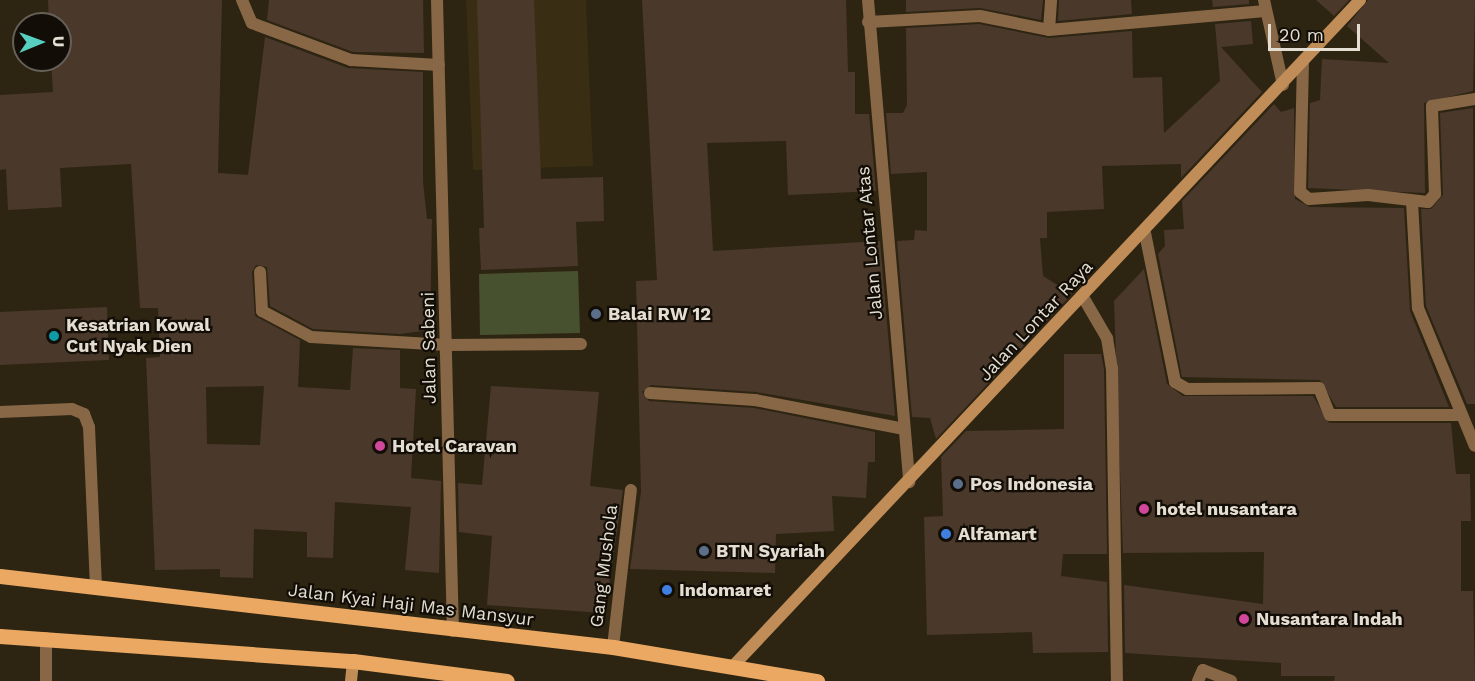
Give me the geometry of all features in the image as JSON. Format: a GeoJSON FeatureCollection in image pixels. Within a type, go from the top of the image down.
{"type":"FeatureCollection","features":[{"type":"Feature","properties":{"kind":"main road","name":"Jalan Kyai Haji Mas Mansyur"},"geometry":{"type":"LineString","coordinates":[[0,576],[453,631],[612,647],[735,664],[817,681]]}},
{"type":"Feature","properties":{"kind":"main road"},"geometry":{"type":"LineString","coordinates":[[0,636],[353,661],[507,681]]}},
{"type":"Feature","properties":{"kind":"street"},"geometry":{"type":"LineString","coordinates":[[242,0],[252,22],[351,60],[439,65]]}},
{"type":"Feature","properties":{"kind":"street","name":"Jalan Sabeni"},"geometry":{"type":"LineString","coordinates":[[437,0],[448,345],[453,631]]}},
{"type":"Feature","properties":{"kind":"street","name":"Jalan Lontar Atas"},"geometry":{"type":"LineString","coordinates":[[868,0],[868,22],[909,482]]}},
{"type":"Feature","properties":{"kind":"street"},"geometry":{"type":"LineString","coordinates":[[1049,30],[1051,0]]}},
{"type":"Feature","properties":{"kind":"street","name":"Jalan Lontar Raya"},"geometry":{"type":"LineString","coordinates":[[735,664],[1145,233],[1360,0]]}},
{"type":"Feature","properties":{"kind":"street"},"geometry":{"type":"LineString","coordinates":[[868,22],[980,16],[1049,30],[1264,6],[1283,85]]}},
{"type":"Feature","properties":{"kind":"street"},"geometry":{"type":"LineString","coordinates":[[1303,61],[1303,196],[1428,202],[1435,194],[1432,105],[1475,99]]}},
{"type":"Feature","properties":{"kind":"street"},"geometry":{"type":"LineString","coordinates":[[1412,202],[1418,308],[1475,446]]}},
{"type":"Feature","properties":{"kind":"street"},"geometry":{"type":"LineString","coordinates":[[1145,233],[1175,382],[1181,386],[1319,388],[1330,415],[1461,415]]}},
{"type":"Feature","properties":{"kind":"street"},"geometry":{"type":"LineString","coordinates":[[260,272],[262,311],[311,337],[448,345],[581,344]]}},
{"type":"Feature","properties":{"kind":"street"},"geometry":{"type":"LineString","coordinates":[[1083,297],[1107,338],[1112,368],[1116,681]]}},
{"type":"Feature","properties":{"kind":"street"},"geometry":{"type":"LineString","coordinates":[[650,393],[755,400],[904,429]]}},
{"type":"Feature","properties":{"kind":"street"},"geometry":{"type":"LineString","coordinates":[[0,412],[72,409],[84,414],[89,427],[96,586]]}},
{"type":"Feature","properties":{"kind":"street","name":"Gang Mushola"},"geometry":{"type":"LineString","coordinates":[[612,647],[631,490]]}},
{"type":"Feature","properties":{"kind":"street"},"geometry":{"type":"LineString","coordinates":[[46,638],[46,677]]}},
{"type":"Feature","properties":{"kind":"street"},"geometry":{"type":"LineString","coordinates":[[351,681],[353,661]]}},
{"type":"Feature","properties":{"kind":"street"},"geometry":{"type":"LineString","coordinates":[[1198,681],[1203,670],[1231,681]]}},
{"type":"Feature","properties":{"kind":"shaded area"},"geometry":{"type":"Polygon","coordinates":[[[466,0],[586,0],[593,166],[473,170],[466,0]]]}},
{"type":"Feature","properties":{"kind":"green space"},"geometry":{"type":"Polygon","coordinates":[[[578,271],[580,333],[480,335],[479,274],[578,271]]]}},
{"type":"Feature","properties":{"kind":"building"},"geometry":{"type":"Polygon","coordinates":[[[48,0],[222,0],[218,173],[248,175],[265,37],[348,68],[423,72],[423,182],[427,219],[432,219],[430,330],[400,334],[313,329],[270,306],[267,267],[256,265],[252,272],[255,316],[300,340],[298,387],[350,390],[353,348],[400,350],[400,388],[416,389],[411,478],[441,481],[439,573],[405,570],[411,507],[335,502],[333,558],[307,557],[307,532],[254,529],[253,578],[220,577],[220,569],[155,570],[146,358],[160,357],[158,308],[140,308],[131,164],[60,168],[62,207],[8,210],[6,169],[0,170],[0,95],[53,92],[52,72],[72,72],[72,12],[48,12],[48,0]],[[264,386],[206,387],[207,444],[260,445],[264,386]]]}},
{"type":"Feature","properties":{"kind":"building"},"geometry":{"type":"Polygon","coordinates":[[[269,0],[423,0],[424,53],[353,52],[267,20],[269,0]]]}},
{"type":"Feature","properties":{"kind":"building"},"geometry":{"type":"Polygon","coordinates":[[[477,0],[534,0],[541,179],[603,177],[604,221],[576,222],[578,266],[481,270],[479,228],[484,228],[477,0]]]}},
{"type":"Feature","properties":{"kind":"building"},"geometry":{"type":"Polygon","coordinates":[[[642,0],[846,0],[848,72],[855,72],[855,114],[869,114],[876,191],[788,195],[786,141],[707,143],[713,251],[880,241],[895,416],[756,392],[651,385],[642,392],[649,401],[754,408],[875,432],[875,462],[868,462],[866,498],[832,496],[834,531],[776,534],[775,573],[630,569],[641,492],[636,281],[657,280],[642,0]]]}},
{"type":"Feature","properties":{"kind":"building"},"geometry":{"type":"Polygon","coordinates":[[[906,0],[1043,0],[1041,20],[980,8],[906,12],[906,0]]]}},
{"type":"Feature","properties":{"kind":"building"},"geometry":{"type":"Polygon","coordinates":[[[1059,0],[1131,0],[1132,14],[1058,21],[1059,0]]]}},
{"type":"Feature","properties":{"kind":"building"},"geometry":{"type":"Polygon","coordinates":[[[1212,0],[1249,0],[1249,4],[1213,7],[1212,0]]]}},
{"type":"Feature","properties":{"kind":"building"},"geometry":{"type":"Polygon","coordinates":[[[1316,0],[1349,0],[1334,16],[1316,0]]]}},
{"type":"Feature","properties":{"kind":"building"},"geometry":{"type":"Polygon","coordinates":[[[1368,0],[1475,0],[1473,91],[1424,103],[1425,193],[1308,188],[1310,103],[1320,100],[1322,59],[1389,63],[1347,26],[1368,0]]]}},
{"type":"Feature","properties":{"kind":"building"},"geometry":{"type":"Polygon","coordinates":[[[1251,21],[1253,44],[1221,47],[1262,92],[1181,178],[1181,164],[1102,166],[1104,209],[1047,212],[1047,238],[1040,238],[1043,276],[1072,294],[936,439],[930,418],[912,417],[897,241],[914,240],[915,230],[927,231],[927,172],[891,174],[886,113],[903,113],[907,105],[906,28],[979,24],[1049,38],[1132,31],[1133,78],[1162,77],[1164,133],[1220,81],[1215,24],[1251,21]]]}},
{"type":"Feature","properties":{"kind":"building"},"geometry":{"type":"Polygon","coordinates":[[[1274,104],[1281,112],[1294,108],[1295,199],[1310,207],[1404,208],[1410,311],[1449,407],[1336,407],[1320,380],[1182,377],[1158,254],[1165,246],[1164,230],[1184,229],[1182,201],[1274,104]]]}},
{"type":"Feature","properties":{"kind":"building"},"geometry":{"type":"Polygon","coordinates":[[[1473,108],[1475,404],[1467,404],[1426,306],[1421,209],[1431,209],[1443,195],[1440,113],[1473,108]]]}},
{"type":"Feature","properties":{"kind":"building"},"geometry":{"type":"Polygon","coordinates":[[[1144,269],[1167,384],[1183,396],[1313,396],[1329,423],[1451,423],[1456,474],[1470,474],[1471,521],[1461,521],[1461,591],[1473,591],[1475,681],[1334,681],[1335,676],[1281,676],[1281,663],[1125,653],[1124,585],[1263,604],[1264,552],[1123,553],[1114,301],[1144,269]]]}},
{"type":"Feature","properties":{"kind":"building","name":"Kesatrian Kowal Cut Nyak Dien"},"geometry":{"type":"Polygon","coordinates":[[[107,307],[109,360],[0,365],[0,312],[107,307]]]}},
{"type":"Feature","properties":{"kind":"building"},"geometry":{"type":"Polygon","coordinates":[[[1064,354],[1101,354],[1104,369],[1107,554],[1063,554],[1061,576],[1107,582],[1108,652],[1033,653],[1032,632],[927,635],[924,517],[943,516],[941,457],[966,431],[1064,429],[1064,354]]]}},
{"type":"Feature","properties":{"kind":"building"},"geometry":{"type":"Polygon","coordinates":[[[491,386],[599,392],[590,486],[623,490],[605,613],[487,605],[492,536],[459,532],[458,483],[482,485],[491,386]]]}},
{"type":"Feature","properties":{"kind":"place","name":"Balai RW 12"},"geometry":{"type":"Point","coordinates":[596,314]}},
{"type":"Feature","properties":{"kind":"place","name":"Kesatrian Kowal Cut Nyak Dien"},"geometry":{"type":"Point","coordinates":[54,336]}},
{"type":"Feature","properties":{"kind":"place","name":"Hotel Caravan"},"geometry":{"type":"Point","coordinates":[380,446]}},
{"type":"Feature","properties":{"kind":"place","name":"Pos Indonesia"},"geometry":{"type":"Point","coordinates":[958,484]}},
{"type":"Feature","properties":{"kind":"place","name":"hotel nusantara"},"geometry":{"type":"Point","coordinates":[1144,509]}},
{"type":"Feature","properties":{"kind":"place","name":"Alfamart"},"geometry":{"type":"Point","coordinates":[946,534]}},
{"type":"Feature","properties":{"kind":"place","name":"BTN Syariah"},"geometry":{"type":"Point","coordinates":[704,551]}},
{"type":"Feature","properties":{"kind":"place","name":"Indomaret"},"geometry":{"type":"Point","coordinates":[667,590]}},
{"type":"Feature","properties":{"kind":"place","name":"Nusantara Indah"},"geometry":{"type":"Point","coordinates":[1244,619]}}]}
